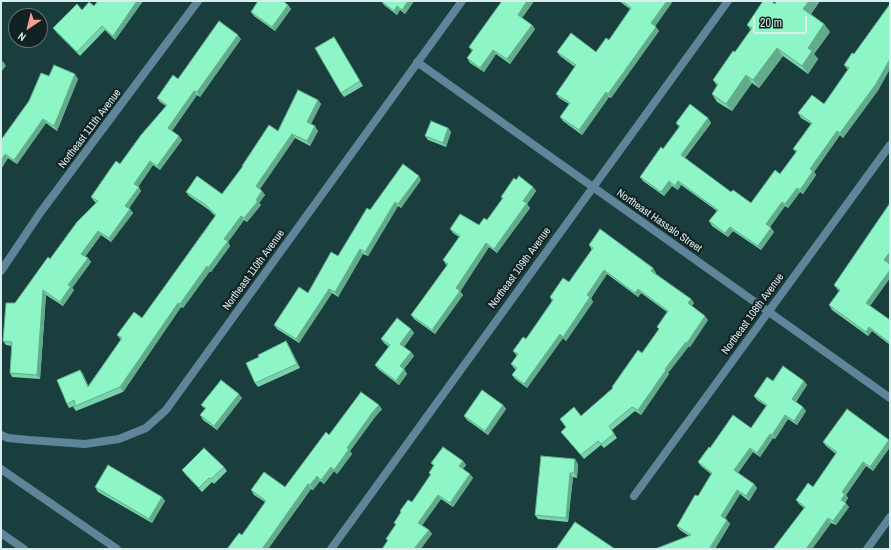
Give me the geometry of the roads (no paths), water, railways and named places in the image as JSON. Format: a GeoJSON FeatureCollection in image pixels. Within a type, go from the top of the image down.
{"type":"FeatureCollection","features":[{"type":"Feature","properties":{"kind":"street","name":"Northeast 111th Avenue"},"geometry":{"type":"LineString","coordinates":[[1,271],[40,214],[198,1]]}},
{"type":"Feature","properties":{"kind":"street","name":"Northeast 110th Avenue"},"geometry":{"type":"LineString","coordinates":[[1,435],[8,438],[85,444],[119,440],[146,428],[166,410],[462,1]]}},
{"type":"Feature","properties":{"kind":"street","name":"Northeast 109th Avenue"},"geometry":{"type":"LineString","coordinates":[[331,549],[728,1]]}},
{"type":"Feature","properties":{"kind":"street","name":"Northeast Hassalo Street"},"geometry":{"type":"LineString","coordinates":[[417,62],[890,398]]}},
{"type":"Feature","properties":{"kind":"street","name":"Northeast 108th Avenue"},"geometry":{"type":"LineString","coordinates":[[634,496],[890,145]]}},
{"type":"Feature","properties":{"kind":"street"},"geometry":{"type":"LineString","coordinates":[[1,469],[117,549]]}},
{"type":"Feature","properties":{"kind":"street"},"geometry":{"type":"LineString","coordinates":[[867,549],[890,517]]}},
{"type":"Feature","properties":{"kind":"street"},"geometry":{"type":"LineString","coordinates":[[1,533],[24,549]]}}]}
